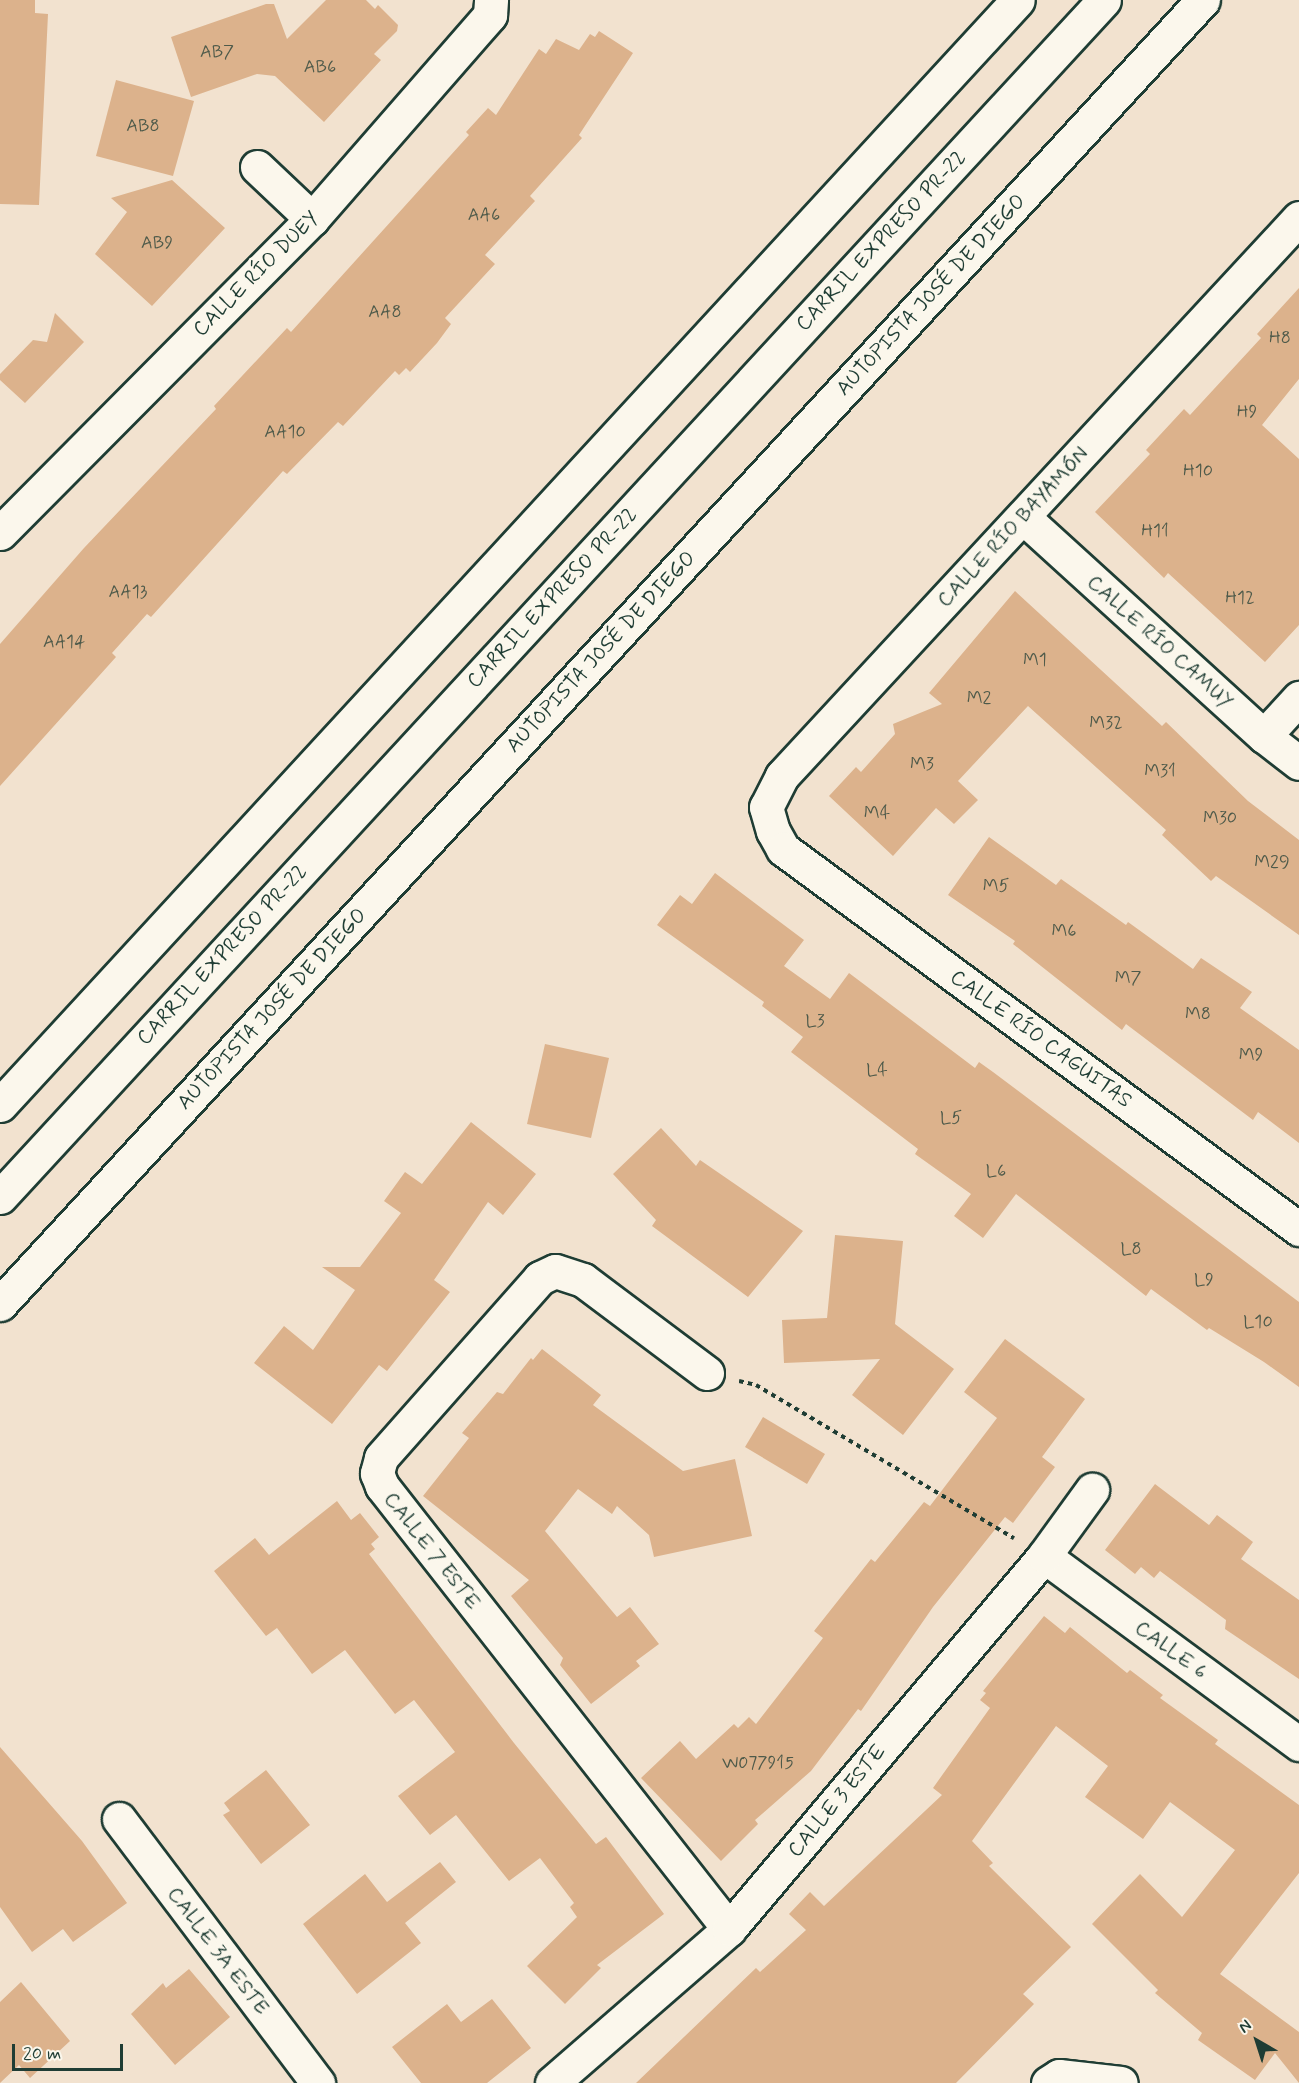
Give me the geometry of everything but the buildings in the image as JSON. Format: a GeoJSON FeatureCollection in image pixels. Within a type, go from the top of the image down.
{"type":"FeatureCollection","features":[{"type":"Feature","properties":{"kind":"main road","name":"CALLE RÍO DUEY"},"geometry":{"type":"LineString","coordinates":[[4,520],[312,219],[490,15],[491,0]]}},
{"type":"Feature","properties":{"kind":"main road"},"geometry":{"type":"LineString","coordinates":[[0,1105],[1018,0]]}},
{"type":"Feature","properties":{"kind":"main road","name":"CARRIL EXPRESO PR-22"},"geometry":{"type":"LineString","coordinates":[[0,1197],[1104,0]]}},
{"type":"Feature","properties":{"kind":"main road","name":"AUTOPISTA JOSÉ DE DIEGO"},"geometry":{"type":"LineString","coordinates":[[0,1304],[1203,0]]}},
{"type":"Feature","properties":{"kind":"main road"},"geometry":{"type":"LineString","coordinates":[[257,167],[312,219]]}},
{"type":"Feature","properties":{"kind":"main road","name":"CALLE RÍO BAYAMÓN"},"geometry":{"type":"LineString","coordinates":[[783,849],[773,831],[766,807],[782,776],[1299,218]]}},
{"type":"Feature","properties":{"kind":"main road","name":"CALLE RÍO CAMUY"},"geometry":{"type":"LineString","coordinates":[[1023,517],[1264,736],[1299,763]]}},
{"type":"Feature","properties":{"kind":"main road"},"geometry":{"type":"LineString","coordinates":[[1264,736],[1299,698]]}},
{"type":"Feature","properties":{"kind":"main road","name":"CALLE RÍO CAGUITAS"},"geometry":{"type":"LineString","coordinates":[[783,849],[1299,1229]]}},
{"type":"Feature","properties":{"kind":"main road","name":"CALLE 7 ESTE"},"geometry":{"type":"LineString","coordinates":[[707,1373],[583,1280],[555,1271],[540,1278],[381,1458],[377,1473],[382,1486],[729,1929]]}},
{"type":"Feature","properties":{"kind":"main road","name":"CALLE 3 ESTE"},"geometry":{"type":"LineString","coordinates":[[552,2083],[729,1929],[1044,1556],[1092,1490]]}},
{"type":"Feature","properties":{"kind":"main road","name":"CALLE 6"},"geometry":{"type":"LineString","coordinates":[[1044,1556],[1299,1744]]}},
{"type":"Feature","properties":{"kind":"main road","name":"CALLE 3A ESTE"},"geometry":{"type":"LineString","coordinates":[[119,1819],[318,2083]]}},
{"type":"Feature","properties":{"kind":"main road"},"geometry":{"type":"LineString","coordinates":[[1048,2083],[1059,2076],[1121,2083]]}},
{"type":"Feature","properties":{"kind":"path"},"geometry":{"type":"LineString","coordinates":[[707,1373],[756,1385],[1044,1556]]}}]}
